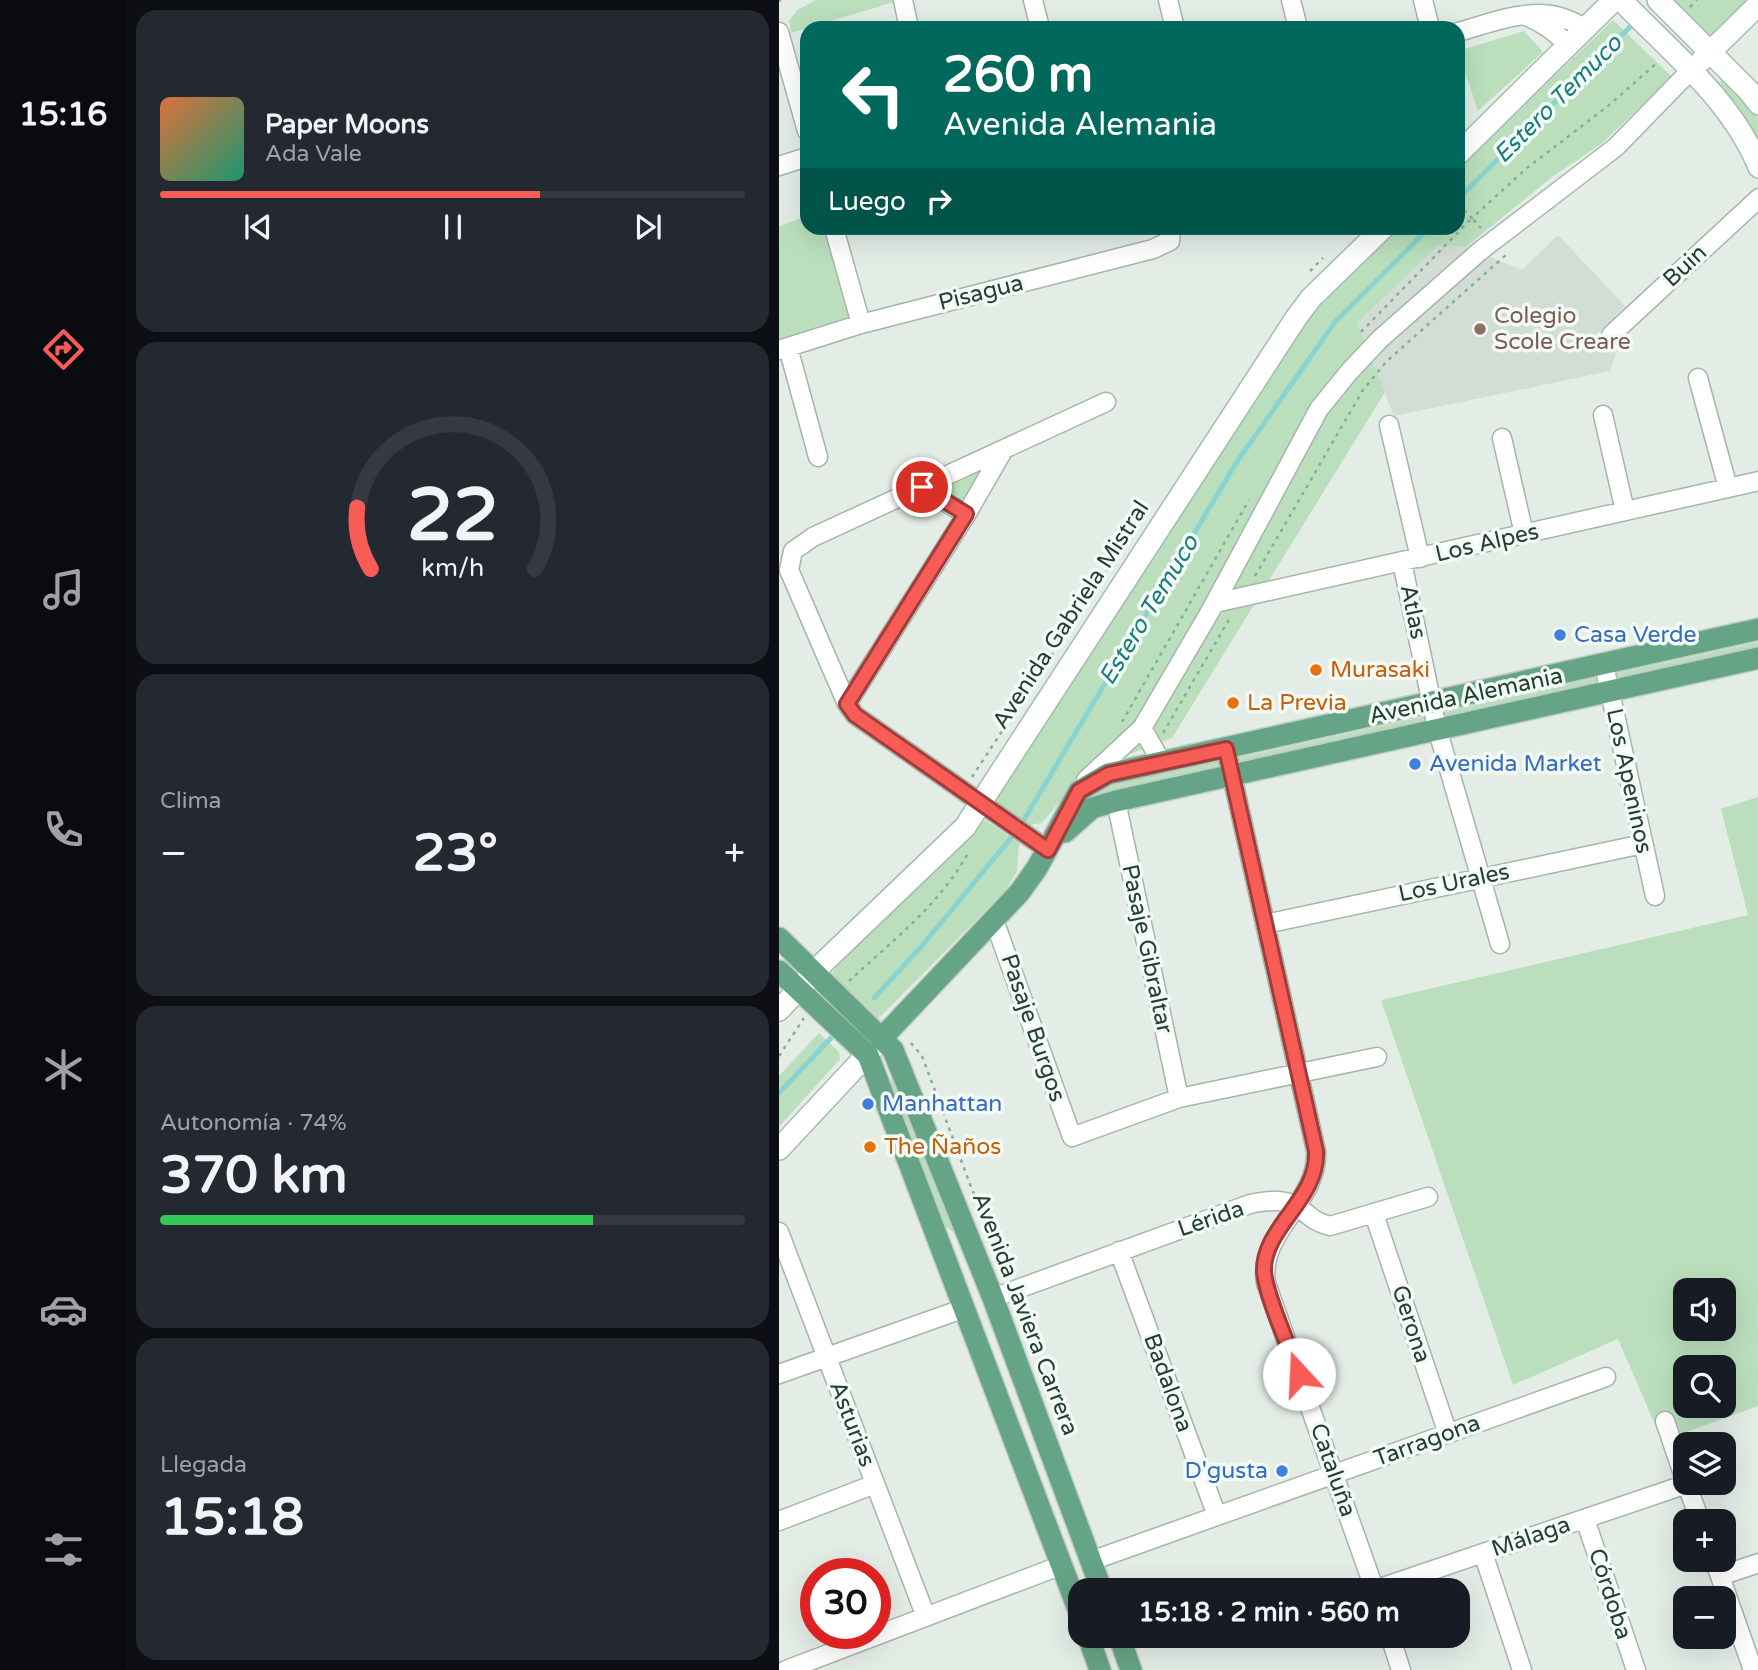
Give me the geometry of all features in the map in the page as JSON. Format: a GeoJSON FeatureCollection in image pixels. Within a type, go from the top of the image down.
{"type":"FeatureCollection","features":[{"type":"Feature","properties":{"kind":"main road","name":"Avenida Alemania"},"geometry":{"type":"LineString","coordinates":[[1079,791],[1109,774],[1758,629]]}},
{"type":"Feature","properties":{"kind":"main road","name":"Avenida Alemania"},"geometry":{"type":"LineString","coordinates":[[1041,845],[1092,808],[1116,801],[1758,658]]}},
{"type":"Feature","properties":{"kind":"main road"},"geometry":{"type":"LineString","coordinates":[[882,1038],[1019,893],[1041,845],[1079,791]]}},
{"type":"Feature","properties":{"kind":"main road","name":"Avenida Javiera Carrera"},"geometry":{"type":"LineString","coordinates":[[779,939],[893,1050],[993,1298],[1096,1578]]}},
{"type":"Feature","properties":{"kind":"main road"},"geometry":{"type":"LineString","coordinates":[[779,971],[868,1055],[1068,1581]]}},
{"type":"Feature","properties":{"kind":"main road"},"geometry":{"type":"LineString","coordinates":[[955,1282],[972,1292],[993,1298]]}},
{"type":"Feature","properties":{"kind":"main road"},"geometry":{"type":"LineString","coordinates":[[1062,1565],[1074,1549],[1078,1528]]}},
{"type":"Feature","properties":{"kind":"main road"},"geometry":{"type":"LineString","coordinates":[[1062,1565],[1081,1578]]}},
{"type":"Feature","properties":{"kind":"main road"},"geometry":{"type":"LineString","coordinates":[[1092,1648],[1100,1670]]}},
{"type":"Feature","properties":{"kind":"main road"},"geometry":{"type":"LineString","coordinates":[[1123,1648],[1131,1670]]}},
{"type":"Feature","properties":{"kind":"street"},"geometry":{"type":"LineString","coordinates":[[903,0],[908,21]]}},
{"type":"Feature","properties":{"kind":"street"},"geometry":{"type":"LineString","coordinates":[[1033,0],[1038,21]]}},
{"type":"Feature","properties":{"kind":"street"},"geometry":{"type":"LineString","coordinates":[[1168,0],[1173,21]]}},
{"type":"Feature","properties":{"kind":"street"},"geometry":{"type":"LineString","coordinates":[[1291,0],[1296,21]]}},
{"type":"Feature","properties":{"kind":"street"},"geometry":{"type":"LineString","coordinates":[[1423,0],[1429,21]]}},
{"type":"Feature","properties":{"kind":"street"},"geometry":{"type":"LineString","coordinates":[[1659,0],[1685,20],[1758,104]]}},
{"type":"Feature","properties":{"kind":"street"},"geometry":{"type":"LineString","coordinates":[[1465,147],[1585,29],[1621,3],[1726,108],[1746,140],[1758,167]]}},
{"type":"Feature","properties":{"kind":"street"},"geometry":{"type":"LineString","coordinates":[[1079,791],[1087,778],[1142,728],[1215,603],[1319,409],[1349,372],[1380,339],[1480,251],[1616,147],[1758,4]]}},
{"type":"Feature","properties":{"kind":"street"},"geometry":{"type":"LineString","coordinates":[[1465,30],[1539,12],[1555,13],[1571,19],[1585,29]]}},
{"type":"Feature","properties":{"kind":"street"},"geometry":{"type":"LineString","coordinates":[[1523,15],[1540,21],[1555,31],[1569,46]]}},
{"type":"Feature","properties":{"kind":"street"},"geometry":{"type":"LineString","coordinates":[[779,32],[800,106]]}},
{"type":"Feature","properties":{"kind":"street"},"geometry":{"type":"LineString","coordinates":[[779,166],[800,159]]}},
{"type":"Feature","properties":{"kind":"street","name":"Buin"},"geometry":{"type":"LineString","coordinates":[[1611,335],[1758,198]]}},
{"type":"Feature","properties":{"kind":"street"},"geometry":{"type":"LineString","coordinates":[[836,235],[861,324]]}},
{"type":"Feature","properties":{"kind":"street","name":"Pisagua"},"geometry":{"type":"LineString","coordinates":[[783,348],[861,324],[1153,249],[1170,242],[1170,235]]}},
{"type":"Feature","properties":{"kind":"street","name":"Avenida Gabriela Mistral"},"geometry":{"type":"LineString","coordinates":[[779,1010],[986,808],[1296,318],[1310,298],[1376,235]]}},
{"type":"Feature","properties":{"kind":"street"},"geometry":{"type":"LineString","coordinates":[[783,348],[818,457]]}},
{"type":"Feature","properties":{"kind":"street"},"geometry":{"type":"LineString","coordinates":[[1698,378],[1729,488]]}},
{"type":"Feature","properties":{"kind":"street"},"geometry":{"type":"LineString","coordinates":[[1041,845],[855,715],[847,704],[789,569],[793,551],[813,537],[1106,402]]}},
{"type":"Feature","properties":{"kind":"street"},"geometry":{"type":"LineString","coordinates":[[1603,415],[1625,511]]}},
{"type":"Feature","properties":{"kind":"street","name":"Atlas"},"geometry":{"type":"LineString","coordinates":[[1389,425],[1431,703],[1500,944]]}},
{"type":"Feature","properties":{"kind":"street"},"geometry":{"type":"LineString","coordinates":[[1502,438],[1524,534]]}},
{"type":"Feature","properties":{"kind":"street"},"geometry":{"type":"LineString","coordinates":[[847,704],[1004,449]]}},
{"type":"Feature","properties":{"kind":"street","name":"Los Alpes"},"geometry":{"type":"LineString","coordinates":[[1215,603],[1758,481]]}},
{"type":"Feature","properties":{"kind":"street"},"geometry":{"type":"LineString","coordinates":[[922,487],[966,514]]}},
{"type":"Feature","properties":{"kind":"street","name":"Los Apeninos"},"geometry":{"type":"LineString","coordinates":[[1604,665],[1655,896]]}},
{"type":"Feature","properties":{"kind":"street"},"geometry":{"type":"LineString","coordinates":[[1142,728],[1162,762]]}},
{"type":"Feature","properties":{"kind":"street","name":"Cataluña"},"geometry":{"type":"LineString","coordinates":[[1226,749],[1317,1161],[1313,1178],[1270,1247],[1264,1272],[1371,1578]]}},
{"type":"Feature","properties":{"kind":"street","name":"Pasaje Gibraltar"},"geometry":{"type":"LineString","coordinates":[[1116,801],[1179,1098]]}},
{"type":"Feature","properties":{"kind":"street","name":"Los Urales"},"geometry":{"type":"LineString","coordinates":[[1265,924],[1643,844]]}},
{"type":"Feature","properties":{"kind":"street","name":"Pasaje Burgos"},"geometry":{"type":"LineString","coordinates":[[994,920],[1072,1137],[1179,1098]]}},
{"type":"Feature","properties":{"kind":"street"},"geometry":{"type":"LineString","coordinates":[[779,1149],[882,1038]]}},
{"type":"Feature","properties":{"kind":"street"},"geometry":{"type":"LineString","coordinates":[[1179,1098],[1377,1057]]}},
{"type":"Feature","properties":{"kind":"street","name":"Lérida"},"geometry":{"type":"LineString","coordinates":[[993,1298],[1250,1204],[1270,1201],[1297,1206],[1307,1217],[1330,1226],[1428,1198]]}},
{"type":"Feature","properties":{"kind":"street","name":"Gerona"},"geometry":{"type":"LineString","coordinates":[[1374,1214],[1447,1434]]}},
{"type":"Feature","properties":{"kind":"street","name":"Asturias"},"geometry":{"type":"LineString","coordinates":[[779,1232],[925,1617]]}},
{"type":"Feature","properties":{"kind":"street","name":"Badalona"},"geometry":{"type":"LineString","coordinates":[[1119,1251],[1217,1516]]}},
{"type":"Feature","properties":{"kind":"street"},"geometry":{"type":"LineString","coordinates":[[779,1374],[966,1308]]}},
{"type":"Feature","properties":{"kind":"street","name":"Tarragona"},"geometry":{"type":"LineString","coordinates":[[1091,1561],[1606,1377]]}},
{"type":"Feature","properties":{"kind":"street"},"geometry":{"type":"LineString","coordinates":[[1665,1422],[1673,1445]]}},
{"type":"Feature","properties":{"kind":"street"},"geometry":{"type":"LineString","coordinates":[[779,1521],[875,1484]]}},
{"type":"Feature","properties":{"kind":"street","name":"Málaga"},"geometry":{"type":"LineString","coordinates":[[1410,1578],[1673,1487]]}},
{"type":"Feature","properties":{"kind":"street","name":"Córdoba"},"geometry":{"type":"LineString","coordinates":[[1585,1519],[1636,1670]]}},
{"type":"Feature","properties":{"kind":"street"},"geometry":{"type":"LineString","coordinates":[[1483,1553],[1522,1670]]}},
{"type":"Feature","properties":{"kind":"street"},"geometry":{"type":"LineString","coordinates":[[1736,1566],[1758,1563]]}},
{"type":"Feature","properties":{"kind":"street"},"geometry":{"type":"LineString","coordinates":[[786,1670],[1062,1565]]}},
{"type":"Feature","properties":{"kind":"street"},"geometry":{"type":"LineString","coordinates":[[1718,1572],[1753,1670]]}},
{"type":"Feature","properties":{"kind":"street"},"geometry":{"type":"LineString","coordinates":[[1394,1648],[1401,1670]]}},
{"type":"Feature","properties":{"kind":"path"},"geometry":{"type":"LineString","coordinates":[[1465,212],[1472,219],[1527,167],[1609,106],[1670,50]]}},
{"type":"Feature","properties":{"kind":"path"},"geometry":{"type":"LineString","coordinates":[[779,1056],[809,1009]]}},
{"type":"Feature","properties":{"kind":"shaded area","name":"Colegio Scole Creare"},"geometry":{"type":"Polygon","coordinates":[[[1558,235],[1625,306],[1596,335],[1617,351],[1610,371],[1394,416],[1357,323],[1439,245],[1466,247],[1522,270],[1558,235]]]}},
{"type":"Feature","properties":{"kind":"green space"},"geometry":{"type":"Polygon","coordinates":[[[816,0],[897,0],[831,21],[800,21],[800,30],[791,33],[789,21],[797,10],[816,0]]]}},
{"type":"Feature","properties":{"kind":"green space"},"geometry":{"type":"Polygon","coordinates":[[[1673,0],[1748,0],[1711,37],[1673,0]]]}},
{"type":"Feature","properties":{"kind":"green space"},"geometry":{"type":"Polygon","coordinates":[[[1613,20],[1672,77],[1601,144],[1552,177],[1466,247],[1439,245],[1357,323],[1385,392],[1172,738],[1085,771],[1042,823],[1029,825],[991,799],[1309,317],[1391,235],[1465,235],[1465,162],[1613,20]]]}},
{"type":"Feature","properties":{"kind":"green space"},"geometry":{"type":"Polygon","coordinates":[[[1524,31],[1543,52],[1478,111],[1465,72],[1465,49],[1524,31]]]}},
{"type":"Feature","properties":{"kind":"green space"},"geometry":{"type":"Polygon","coordinates":[[[1725,77],[1746,100],[1758,119],[1758,146],[1716,86],[1725,77]]]}},
{"type":"Feature","properties":{"kind":"green space"},"geometry":{"type":"Polygon","coordinates":[[[800,218],[800,235],[830,235],[854,320],[779,343],[779,226],[800,218]]]}},
{"type":"Feature","properties":{"kind":"green space"},"geometry":{"type":"Polygon","coordinates":[[[994,463],[966,505],[938,488],[994,463]]]}},
{"type":"Feature","properties":{"kind":"green space"},"geometry":{"type":"Polygon","coordinates":[[[1758,642],[1758,652],[1239,768],[1237,758],[1758,642]]]}},
{"type":"Feature","properties":{"kind":"green space"},"geometry":{"type":"Polygon","coordinates":[[[1221,759],[1223,771],[1119,793],[1095,795],[1118,782],[1221,759]]]}},
{"type":"Feature","properties":{"kind":"green space"},"geometry":{"type":"Polygon","coordinates":[[[1758,797],[1758,1406],[1736,1414],[1736,1355],[1673,1355],[1673,1418],[1725,1418],[1687,1432],[1673,1432],[1673,1437],[1662,1441],[1618,1339],[1513,1385],[1381,1000],[1748,915],[1721,809],[1758,797]]]}},
{"type":"Feature","properties":{"kind":"green space"},"geometry":{"type":"Polygon","coordinates":[[[985,820],[1019,843],[1017,871],[1005,891],[876,1021],[831,975],[985,820]]]}},
{"type":"Feature","properties":{"kind":"green space"},"geometry":{"type":"Polygon","coordinates":[[[819,1033],[839,1052],[840,1059],[779,1127],[779,1076],[819,1033]]]}},
{"type":"Feature","properties":{"kind":"green space"},"geometry":{"type":"Polygon","coordinates":[[[896,1075],[958,1235],[943,1225],[888,1083],[896,1075]]]}},
{"type":"Feature","properties":{"kind":"waterway","name":"Estero Temuco"},"geometry":{"type":"LineString","coordinates":[[1465,192],[1635,22]]}},
{"type":"Feature","properties":{"kind":"waterway","name":"Estero Temuco"},"geometry":{"type":"LineString","coordinates":[[874,998],[921,947],[1019,828],[1236,463],[1335,322],[1422,235]]}},
{"type":"Feature","properties":{"kind":"waterway","name":"Estero Temuco"},"geometry":{"type":"LineString","coordinates":[[779,1093],[831,1038]]}},
{"type":"Feature","properties":{"kind":"place","name":"Colegio Scole Creare"},"geometry":{"type":"Point","coordinates":[1480,329]}},
{"type":"Feature","properties":{"kind":"place","name":"Casa Verde"},"geometry":{"type":"Point","coordinates":[1560,635]}},
{"type":"Feature","properties":{"kind":"place","name":"Murasaki"},"geometry":{"type":"Point","coordinates":[1316,670]}},
{"type":"Feature","properties":{"kind":"place","name":"La Previa"},"geometry":{"type":"Point","coordinates":[1233,703]}},
{"type":"Feature","properties":{"kind":"place","name":"Avenida Market"},"geometry":{"type":"Point","coordinates":[1415,764]}},
{"type":"Feature","properties":{"kind":"place","name":"Manhattan"},"geometry":{"type":"Point","coordinates":[868,1104]}},
{"type":"Feature","properties":{"kind":"place","name":"The Ñaños"},"geometry":{"type":"Point","coordinates":[870,1147]}},
{"type":"Feature","properties":{"kind":"place","name":"D'gusta"},"geometry":{"type":"Point","coordinates":[1282,1471]}},
{"type":"Feature","properties":{"kind":"route"},"geometry":{"type":"LineString","coordinates":[[922,487],[966,514],[847,704],[855,715],[1048,850],[1079,791],[1095,780],[1109,774],[1226,749],[1316,1151],[1313,1178],[1274,1240],[1267,1254],[1264,1272],[1299,1374]]}}]}
